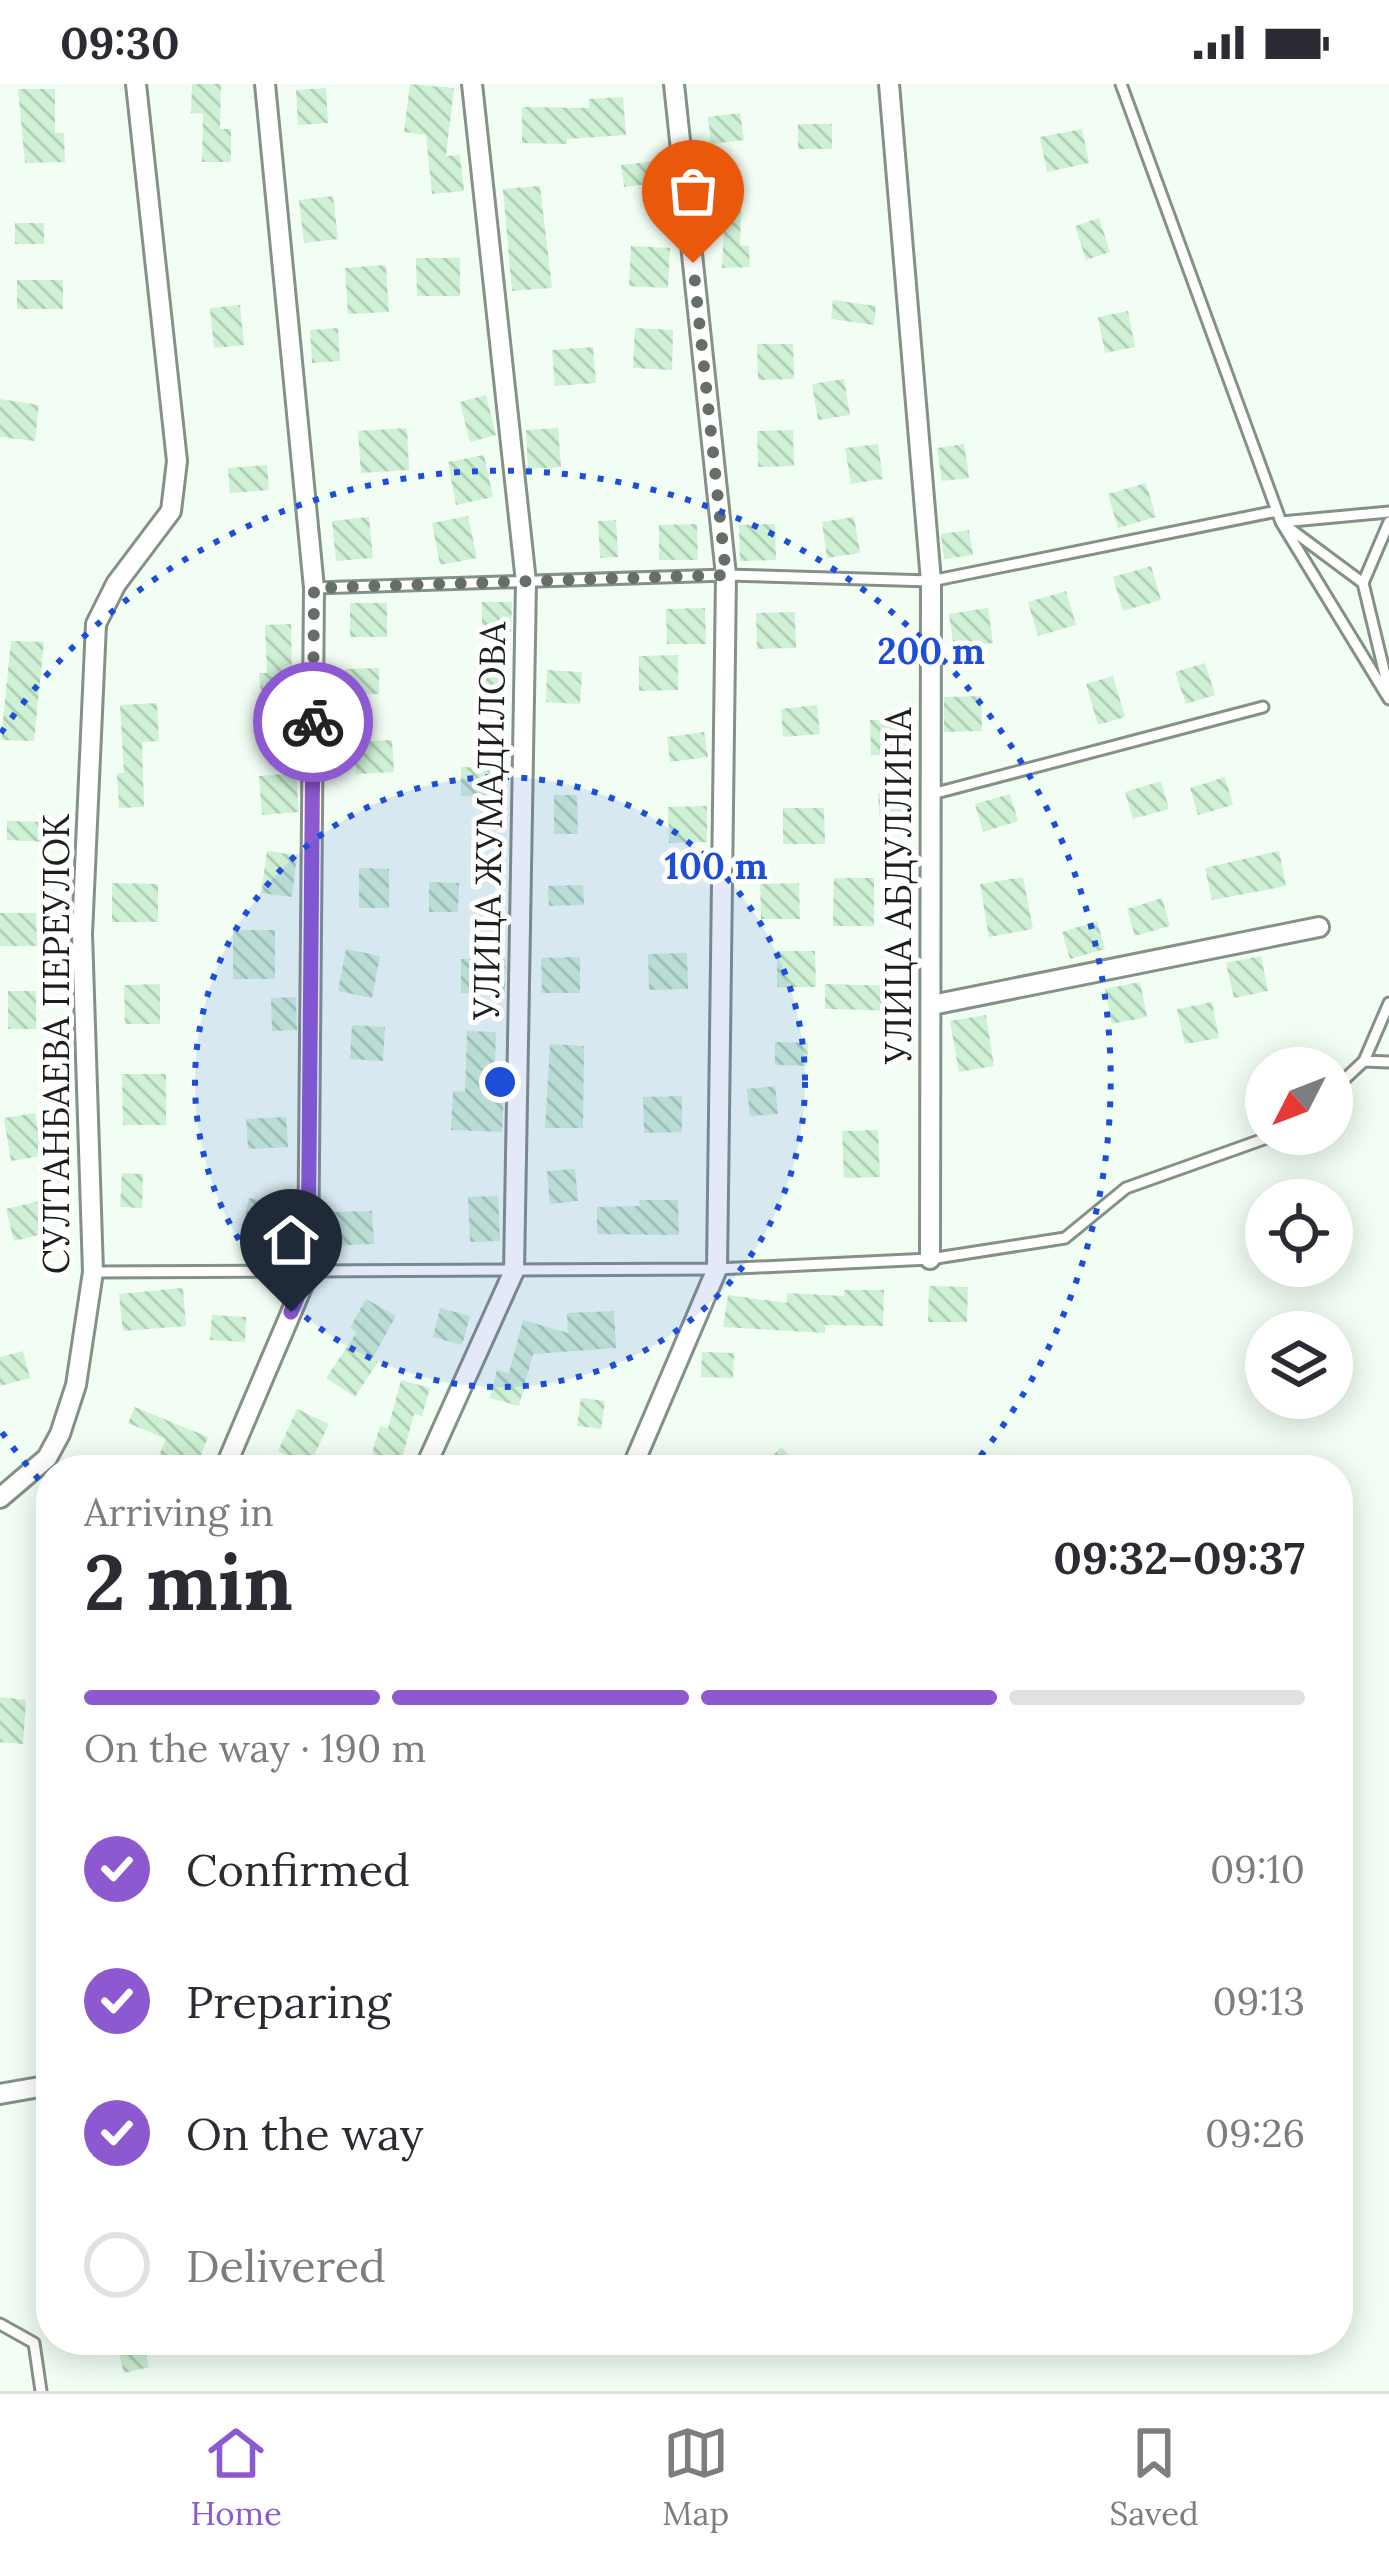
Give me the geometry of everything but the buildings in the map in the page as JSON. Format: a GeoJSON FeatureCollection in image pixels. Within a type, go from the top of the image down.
{"type":"FeatureCollection","features":[{"type":"Feature","properties":{"kind":"street","name":"СУЛТАНБАЕВА ПЕРЕУЛОК"},"geometry":{"type":"LineString","coordinates":[[49,1455],[76,1385],[93,1272],[82,934],[96,624],[116,584],[171,511],[177,461],[136,84]]}},
{"type":"Feature","properties":{"kind":"street"},"geometry":{"type":"LineString","coordinates":[[230,1455],[308,1273],[314,588],[265,84]]}},
{"type":"Feature","properties":{"kind":"street","name":"УЛИЦА ЖУМАДИЛОВА"},"geometry":{"type":"LineString","coordinates":[[431,1455],[514,1271],[526,582],[472,84]]}},
{"type":"Feature","properties":{"kind":"street"},"geometry":{"type":"LineString","coordinates":[[637,1455],[716,1269],[726,575],[674,84]]}},
{"type":"Feature","properties":{"kind":"street","name":"УЛИЦА АБДУЛЛИНА"},"geometry":{"type":"LineString","coordinates":[[889,84],[931,581],[930,1259]]}},
{"type":"Feature","properties":{"kind":"street"},"geometry":{"type":"LineString","coordinates":[[932,1005],[1319,927]]}},
{"type":"Feature","properties":{"kind":"street","name":"СУЛТАНБАЕВА ПЕРЕУЛОК"},"geometry":{"type":"LineString","coordinates":[[0,1498],[36,1467]]}},
{"type":"Feature","properties":{"kind":"street"},"geometry":{"type":"LineString","coordinates":[[0,2094],[36,2088]]}},
{"type":"Feature","properties":{"kind":"lane"},"geometry":{"type":"LineString","coordinates":[[1121,84],[1279,516],[1389,695]]}},
{"type":"Feature","properties":{"kind":"lane"},"geometry":{"type":"LineString","coordinates":[[314,588],[726,575],[931,581],[1279,516],[1389,512]]}},
{"type":"Feature","properties":{"kind":"lane"},"geometry":{"type":"LineString","coordinates":[[1279,516],[1363,583]]}},
{"type":"Feature","properties":{"kind":"lane"},"geometry":{"type":"LineString","coordinates":[[1389,522],[1363,583],[1389,695]]}},
{"type":"Feature","properties":{"kind":"lane"},"geometry":{"type":"LineString","coordinates":[[932,794],[1263,706]]}},
{"type":"Feature","properties":{"kind":"lane"},"geometry":{"type":"LineString","coordinates":[[1353,1071],[1364,1061],[1389,1004]]}},
{"type":"Feature","properties":{"kind":"lane"},"geometry":{"type":"LineString","coordinates":[[1364,1061],[1389,1062]]}},
{"type":"Feature","properties":{"kind":"lane"},"geometry":{"type":"LineString","coordinates":[[93,1272],[716,1269],[930,1259],[1065,1238],[1126,1188],[1245,1146]]}},
{"type":"Feature","properties":{"kind":"lane"},"geometry":{"type":"LineString","coordinates":[[0,2324],[34,2343],[41,2391]]}},
{"type":"Feature","properties":{"kind":"way so far"},"geometry":{"type":"LineString","coordinates":[[313,722],[314,588],[726,575],[693,263]]}},
{"type":"Feature","properties":{"kind":"route"},"geometry":{"type":"LineString","coordinates":[[291,1312],[308,1273],[313,722]]}}]}
